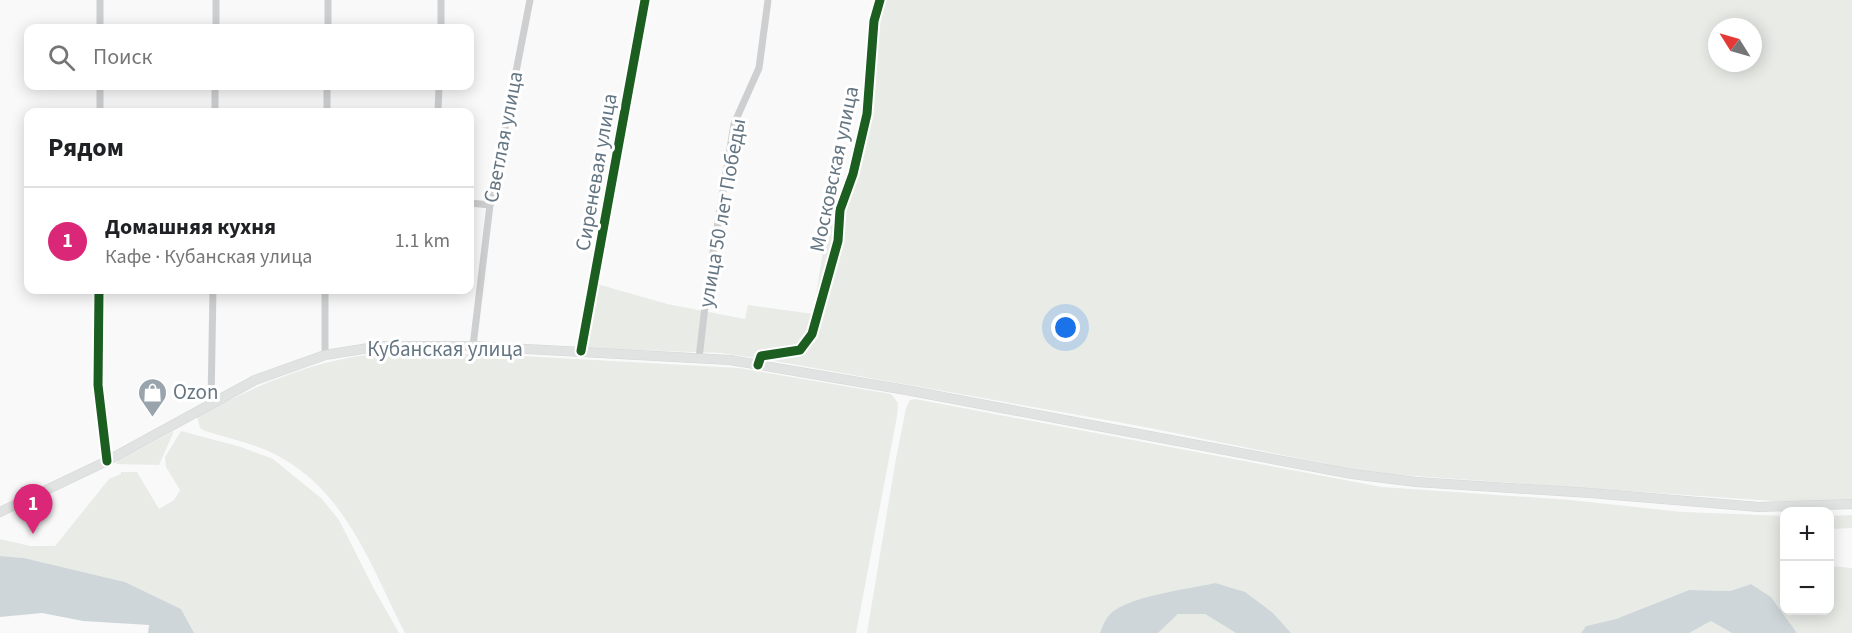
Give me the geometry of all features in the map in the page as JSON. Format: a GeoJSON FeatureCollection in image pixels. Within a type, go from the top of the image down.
{"type":"FeatureCollection","features":[{"type":"Feature","properties":{"kind":"main road","name":"Кубанская улица"},"geometry":{"type":"LineString","coordinates":[[0,512],[107,461],[212,402],[265,376],[325,355],[381,346],[473,346],[730,360],[890,387],[1352,474],[1416,482],[1759,507],[1852,504]]}},
{"type":"Feature","properties":{"kind":"street"},"geometry":{"type":"LineString","coordinates":[[100,0],[100,24]]}},
{"type":"Feature","properties":{"kind":"street"},"geometry":{"type":"LineString","coordinates":[[216,0],[216,24]]}},
{"type":"Feature","properties":{"kind":"street"},"geometry":{"type":"LineString","coordinates":[[328,0],[328,24]]}},
{"type":"Feature","properties":{"kind":"street"},"geometry":{"type":"LineString","coordinates":[[441,0],[441,24]]}},
{"type":"Feature","properties":{"kind":"street","name":"Светлая улица"},"geometry":{"type":"LineString","coordinates":[[473,346],[490,205],[530,0]]}},
{"type":"Feature","properties":{"kind":"street","name":"Сиреневая улица"},"geometry":{"type":"LineString","coordinates":[[581,351],[645,0]]}},
{"type":"Feature","properties":{"kind":"street","name":"улица 50 лет Победы"},"geometry":{"type":"LineString","coordinates":[[699,358],[707,289],[734,124],[759,68],[768,0]]}},
{"type":"Feature","properties":{"kind":"street","name":"Московская улица"},"geometry":{"type":"LineString","coordinates":[[758,365],[761,356],[800,350],[812,334],[838,241],[840,210],[853,174],[867,114],[874,21],[880,0]]}},
{"type":"Feature","properties":{"kind":"street"},"geometry":{"type":"LineString","coordinates":[[100,90],[100,108]]}},
{"type":"Feature","properties":{"kind":"street"},"geometry":{"type":"LineString","coordinates":[[215,90],[215,108]]}},
{"type":"Feature","properties":{"kind":"street"},"geometry":{"type":"LineString","coordinates":[[327,90],[327,108]]}},
{"type":"Feature","properties":{"kind":"street"},"geometry":{"type":"LineString","coordinates":[[438,108],[439,90]]}},
{"type":"Feature","properties":{"kind":"street"},"geometry":{"type":"LineString","coordinates":[[474,203],[490,205]]}},
{"type":"Feature","properties":{"kind":"street"},"geometry":{"type":"LineString","coordinates":[[99,294],[98,385],[107,461]]}},
{"type":"Feature","properties":{"kind":"street"},"geometry":{"type":"LineString","coordinates":[[212,402],[213,294]]}},
{"type":"Feature","properties":{"kind":"street"},"geometry":{"type":"LineString","coordinates":[[325,294],[325,355]]}},
{"type":"Feature","properties":{"kind":"shaded area"},"geometry":{"type":"Polygon","coordinates":[[[883,0],[1852,0],[1852,501],[1786,502],[1371,473],[1140,426],[769,360],[721,353],[585,348],[597,284],[667,304],[745,319],[748,305],[813,314],[827,226],[854,156],[873,80],[876,64],[874,47],[877,19],[883,0]]]}},
{"type":"Feature","properties":{"kind":"shaded area"},"geometry":{"type":"Polygon","coordinates":[[[383,354],[487,354],[739,368],[891,394],[898,403],[897,416],[856,633],[405,633],[366,553],[335,504],[316,483],[293,465],[266,450],[205,431],[200,428],[197,416],[278,378],[343,359],[383,354]]]}},
{"type":"Feature","properties":{"kind":"shaded area"},"geometry":{"type":"Polygon","coordinates":[[[915,399],[1382,487],[1570,500],[1682,512],[1780,516],[1780,609],[1771,597],[1751,584],[1730,591],[1689,590],[1616,619],[1586,626],[1581,633],[1291,633],[1273,613],[1215,583],[1136,600],[1110,614],[1100,633],[867,633],[895,464],[906,408],[910,400],[915,399]]]}},
{"type":"Feature","properties":{"kind":"shaded area"},"geometry":{"type":"Polygon","coordinates":[[[174,431],[159,465],[116,464],[118,461],[174,431]]]}},
{"type":"Feature","properties":{"kind":"shaded area"},"geometry":{"type":"Polygon","coordinates":[[[181,431],[241,447],[273,459],[321,498],[339,520],[399,633],[194,633],[181,609],[125,582],[24,558],[0,556],[0,539],[30,546],[55,546],[109,479],[121,472],[137,472],[159,509],[174,500],[180,490],[166,467],[165,457],[181,431]]]}},
{"type":"Feature","properties":{"kind":"shaded area"},"geometry":{"type":"Polygon","coordinates":[[[1852,515],[1852,528],[1834,529],[1834,516],[1852,515]]]}},
{"type":"Feature","properties":{"kind":"shaded area"},"geometry":{"type":"Polygon","coordinates":[[[0,556],[24,558],[125,582],[181,609],[194,633],[148,633],[149,625],[83,621],[42,613],[0,617],[0,556]]]}},
{"type":"Feature","properties":{"kind":"shaded area"},"geometry":{"type":"Polygon","coordinates":[[[1834,566],[1852,568],[1852,633],[1797,633],[1784,615],[1834,615],[1834,566]]]}},
{"type":"Feature","properties":{"kind":"shaded area"},"geometry":{"type":"Polygon","coordinates":[[[1215,583],[1245,592],[1273,613],[1291,633],[1236,633],[1205,614],[1178,614],[1158,633],[1100,633],[1110,614],[1136,600],[1215,583]]]}},
{"type":"Feature","properties":{"kind":"shaded area"},"geometry":{"type":"Polygon","coordinates":[[[1751,584],[1771,597],[1780,609],[1780,615],[1784,615],[1797,633],[1732,633],[1711,621],[1689,633],[1581,633],[1586,626],[1616,619],[1689,590],[1730,591],[1751,584]]]}},
{"type":"Feature","properties":{"kind":"shaded area"},"geometry":{"type":"Polygon","coordinates":[[[1178,614],[1205,614],[1236,633],[1158,633],[1178,614]]]}},
{"type":"Feature","properties":{"kind":"shaded area"},"geometry":{"type":"Polygon","coordinates":[[[1711,621],[1732,633],[1689,633],[1711,621]]]}},
{"type":"Feature","properties":{"kind":"cycle path"},"geometry":{"type":"LineString","coordinates":[[581,351],[645,0]]}},
{"type":"Feature","properties":{"kind":"cycle path"},"geometry":{"type":"LineString","coordinates":[[758,365],[761,356],[800,350],[812,334],[838,241],[840,210],[853,174],[867,114],[874,21],[880,0]]}},
{"type":"Feature","properties":{"kind":"cycle path"},"geometry":{"type":"LineString","coordinates":[[99,294],[98,385],[107,461]]}},
{"type":"Feature","properties":{"kind":"place","name":"Ozon"},"geometry":{"type":"Point","coordinates":[152,418]}},
{"type":"Feature","properties":{"kind":"place","name":"Домашняя кухня"},"geometry":{"type":"Point","coordinates":[33,534]}}]}
